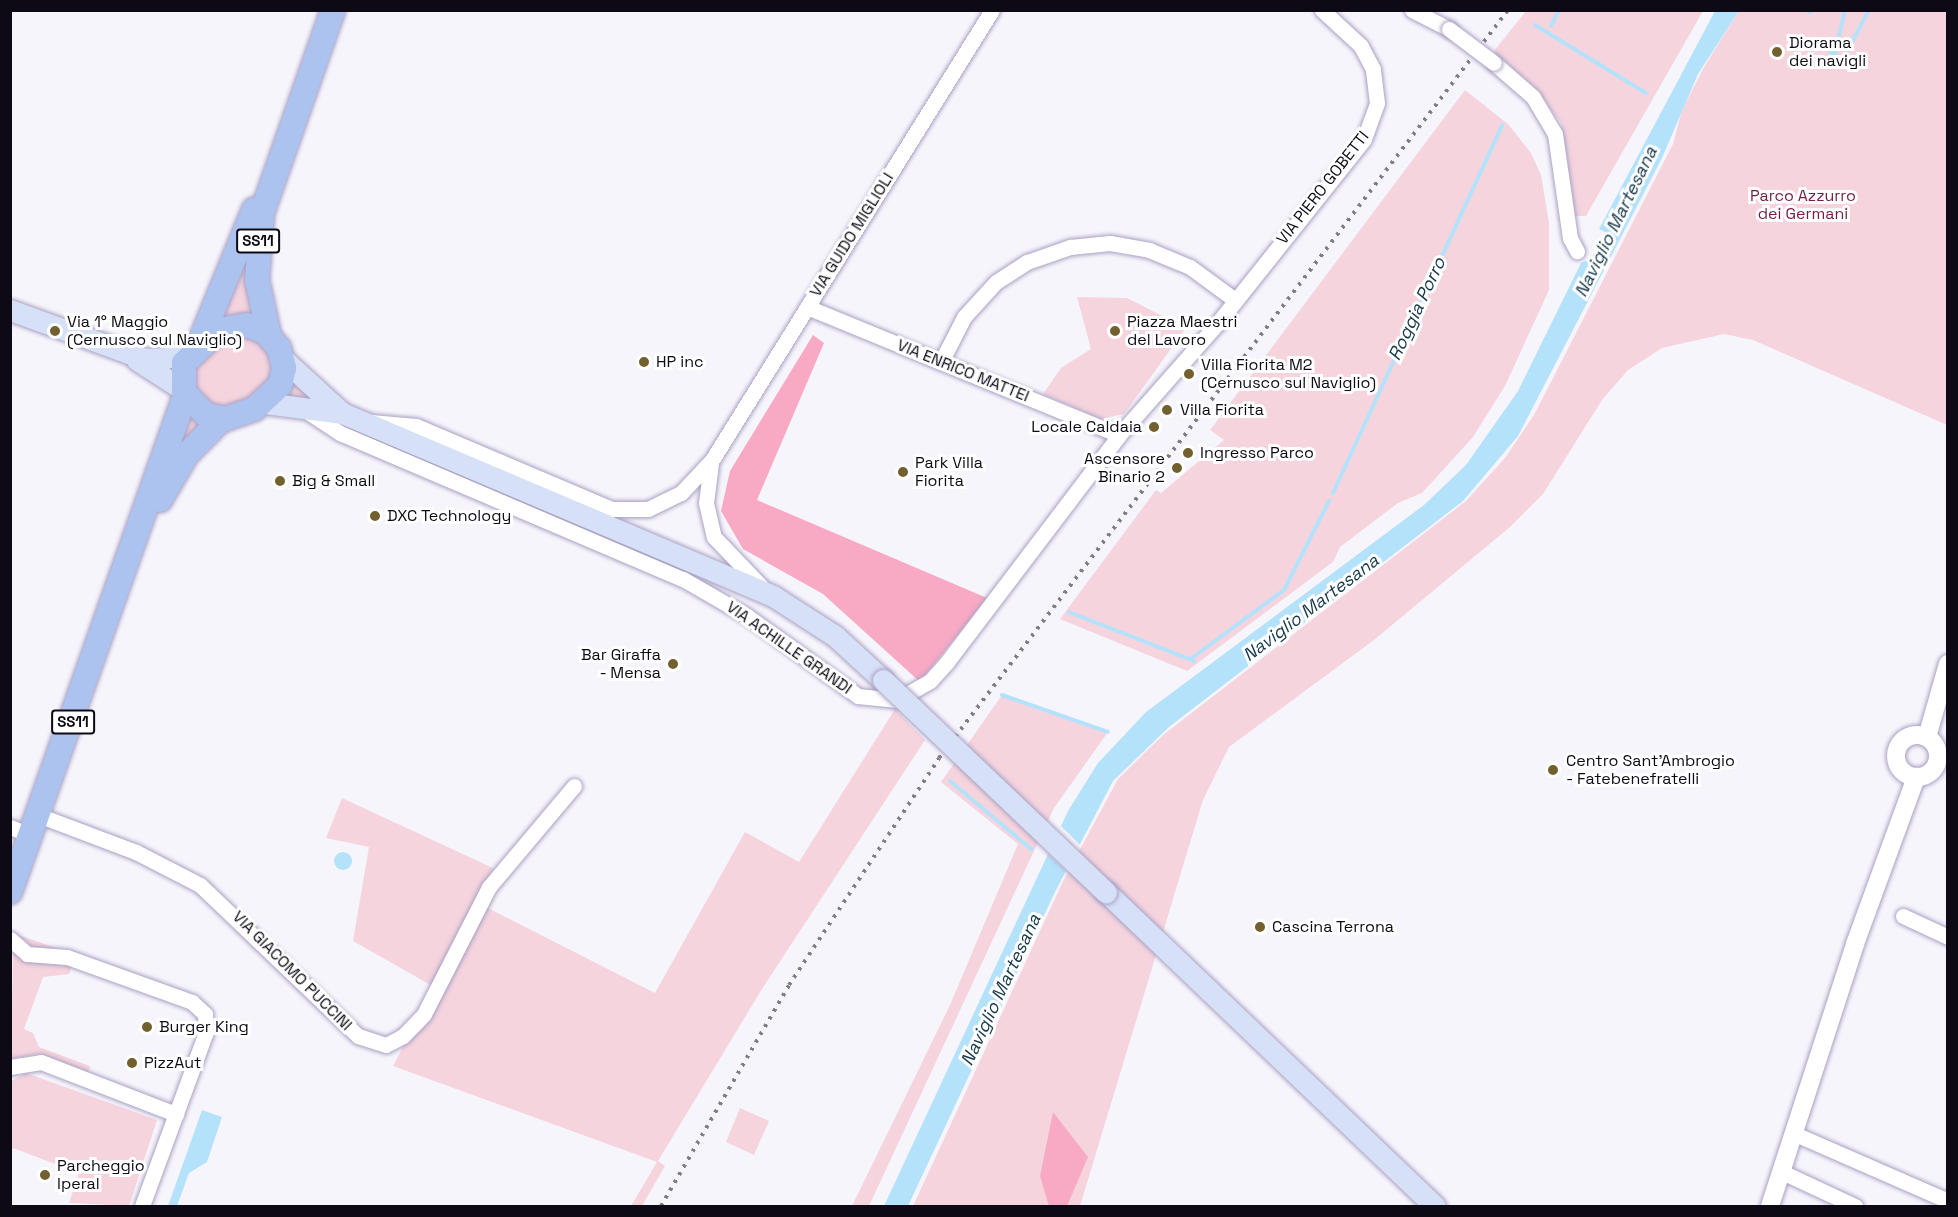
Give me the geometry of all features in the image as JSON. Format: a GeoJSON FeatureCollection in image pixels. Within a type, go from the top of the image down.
{"type":"FeatureCollection","features":[{"type":"Feature","properties":{"kind":"main road","name":"SS11"},"geometry":{"type":"LineString","coordinates":[[11,892],[27,826],[137,544],[184,392],[183,367],[197,345],[282,148],[333,10]]}},
{"type":"Feature","properties":{"kind":"main road","name":"SS11"},"geometry":{"type":"LineString","coordinates":[[282,148],[258,243],[258,288],[269,336],[283,359]]}},
{"type":"Feature","properties":{"kind":"main road"},"geometry":{"type":"LineString","coordinates":[[10,310],[129,355],[184,392],[201,413],[222,419]]}},
{"type":"Feature","properties":{"kind":"main road"},"geometry":{"type":"LineString","coordinates":[[129,355],[162,359],[197,345],[236,325],[269,336]]}},
{"type":"Feature","properties":{"kind":"main road"},"geometry":{"type":"LineString","coordinates":[[283,359],[280,384],[265,403],[342,413]]}},
{"type":"Feature","properties":{"kind":"main road"},"geometry":{"type":"LineString","coordinates":[[283,359],[342,413],[773,596],[834,636],[1435,1206]]}},
{"type":"Feature","properties":{"kind":"main road","name":"SS11"},"geometry":{"type":"LineString","coordinates":[[137,544],[180,463],[222,419],[265,403]]}},
{"type":"Feature","properties":{"kind":"street","name":"VIA GUIDO MIGLIOLI"},"geometry":{"type":"LineString","coordinates":[[712,460],[992,10]]}},
{"type":"Feature","properties":{"kind":"street","name":"VIA PIERO GOBETTI"},"geometry":{"type":"LineString","coordinates":[[1119,435],[1235,300],[1371,125],[1377,91],[1371,63],[1356,41],[1323,10]]}},
{"type":"Feature","properties":{"kind":"street"},"geometry":{"type":"LineString","coordinates":[[1412,10],[1449,29],[1494,63],[1533,97],[1555,134],[1570,238],[1577,251]]}},
{"type":"Feature","properties":{"kind":"street"},"geometry":{"type":"LineString","coordinates":[[941,362],[961,321],[992,286],[1027,262],[1070,246],[1110,243],[1149,250],[1190,267],[1235,300]]}},
{"type":"Feature","properties":{"kind":"street","name":"VIA ENRICO MATTEI"},"geometry":{"type":"LineString","coordinates":[[807,307],[1119,435]]}},
{"type":"Feature","properties":{"kind":"street","name":"VIA ACHILLE GRANDI"},"geometry":{"type":"LineString","coordinates":[[302,409],[340,434],[683,579],[747,616],[843,687],[886,702],[930,681],[1119,435]]}},
{"type":"Feature","properties":{"kind":"street"},"geometry":{"type":"LineString","coordinates":[[363,423],[416,426],[627,512],[664,504],[712,460]]}},
{"type":"Feature","properties":{"kind":"street"},"geometry":{"type":"LineString","coordinates":[[712,460],[706,502],[714,537],[773,596]]}},
{"type":"Feature","properties":{"kind":"street"},"geometry":{"type":"LineString","coordinates":[[1770,1206],[1856,955],[1909,780],[1934,747],[1947,664]]}},
{"type":"Feature","properties":{"kind":"street"},"geometry":{"type":"LineString","coordinates":[[1909,780],[1896,750],[1934,747]]}},
{"type":"Feature","properties":{"kind":"street","name":"VIA GIACOMO PUCCINI"},"geometry":{"type":"LineString","coordinates":[[27,826],[136,852],[200,885],[358,1036],[386,1045],[404,1036],[424,1014],[489,887],[574,786]]}},
{"type":"Feature","properties":{"kind":"street"},"geometry":{"type":"LineString","coordinates":[[1903,916],[1947,937]]}},
{"type":"Feature","properties":{"kind":"street"},"geometry":{"type":"LineString","coordinates":[[10,939],[30,955],[64,956],[192,1002],[207,1020],[142,1206]]}},
{"type":"Feature","properties":{"kind":"street"},"geometry":{"type":"LineString","coordinates":[[10,1067],[41,1062],[176,1114]]}},
{"type":"Feature","properties":{"kind":"street"},"geometry":{"type":"LineString","coordinates":[[1795,1134],[1947,1201]]}},
{"type":"Feature","properties":{"kind":"street"},"geometry":{"type":"LineString","coordinates":[[1782,1172],[1855,1206]]}},
{"type":"Feature","properties":{"kind":"green space"},"geometry":{"type":"Polygon","coordinates":[[[1526,11],[1703,11],[1586,216],[1575,216],[1561,123],[1534,87],[1494,51],[1526,11]]]}},
{"type":"Feature","properties":{"kind":"green space","name":"Parco Azzurro dei Germani"},"geometry":{"type":"Polygon","coordinates":[[[1739,11],[1947,11],[1947,425],[1753,340],[1724,334],[1662,348],[1628,370],[1602,400],[1543,494],[1510,527],[1374,640],[1229,747],[1203,800],[1080,1206],[913,1206],[1064,879],[1118,779],[1163,735],[1466,501],[1505,458],[1534,415],[1673,144],[1682,110],[1704,67],[1739,11]]]}},
{"type":"Feature","properties":{"kind":"green space"},"geometry":{"type":"Polygon","coordinates":[[[1465,90],[1508,124],[1531,153],[1541,175],[1549,223],[1549,290],[1505,386],[1473,437],[1422,493],[1398,503],[1340,547],[1333,562],[1187,671],[1060,619],[1156,490],[1161,493],[1224,440],[1210,430],[1465,90]]]}},
{"type":"Feature","properties":{"kind":"green space"},"geometry":{"type":"Polygon","coordinates":[[[245,242],[258,319],[219,323],[245,242]]]}},
{"type":"Feature","properties":{"kind":"green space"},"geometry":{"type":"Polygon","coordinates":[[[1077,297],[1127,298],[1186,328],[1124,414],[1101,419],[1043,394],[1061,368],[1091,349],[1077,297]]]}},
{"type":"Feature","properties":{"kind":"green space"},"geometry":{"type":"Polygon","coordinates":[[[250,334],[274,357],[271,384],[232,409],[199,401],[190,372],[221,338],[250,334]]]}},
{"type":"Feature","properties":{"kind":"green space"},"geometry":{"type":"Polygon","coordinates":[[[289,374],[315,401],[282,394],[289,374]]]}},
{"type":"Feature","properties":{"kind":"green space"},"geometry":{"type":"Polygon","coordinates":[[[185,412],[203,422],[177,456],[185,412]]]}},
{"type":"Feature","properties":{"kind":"green space"},"geometry":{"type":"Polygon","coordinates":[[[1002,695],[1108,732],[1054,808],[869,1206],[852,1206],[950,1005],[1018,844],[941,782],[1002,695]]]}},
{"type":"Feature","properties":{"kind":"green space"},"geometry":{"type":"Polygon","coordinates":[[[895,709],[925,740],[762,989],[658,1161],[665,1166],[642,1206],[631,1206],[657,1162],[393,1066],[434,987],[353,941],[369,847],[326,838],[342,798],[493,868],[476,902],[655,993],[745,832],[799,862],[895,709]]]}},
{"type":"Feature","properties":{"kind":"green space"},"geometry":{"type":"Polygon","coordinates":[[[18,935],[68,952],[37,951],[18,935]]]}},
{"type":"Feature","properties":{"kind":"green space"},"geometry":{"type":"Polygon","coordinates":[[[13,950],[72,965],[69,974],[43,977],[24,1029],[33,1033],[39,1047],[90,1066],[88,1075],[39,1054],[11,1059],[13,950]]]}},
{"type":"Feature","properties":{"kind":"green space"},"geometry":{"type":"Polygon","coordinates":[[[26,1073],[157,1120],[129,1206],[69,1203],[79,1173],[13,1148],[11,1155],[11,1081],[26,1073]]]}},
{"type":"Feature","properties":{"kind":"green space"},"geometry":{"type":"Polygon","coordinates":[[[740,1108],[769,1121],[754,1155],[726,1142],[740,1108]]]}},
{"type":"Feature","properties":{"kind":"shaded area"},"geometry":{"type":"Polygon","coordinates":[[[813,335],[824,343],[757,500],[987,598],[920,682],[823,594],[743,549],[721,511],[730,471],[813,335]]]}},
{"type":"Feature","properties":{"kind":"shaded area"},"geometry":{"type":"Polygon","coordinates":[[[1053,1112],[1088,1157],[1067,1206],[1049,1206],[1040,1176],[1053,1112]]]}},
{"type":"Feature","properties":{"kind":"water","name":"Naviglio Martesana"},"geometry":{"type":"Polygon","coordinates":[[[1715,11],[1739,11],[1698,74],[1662,158],[1518,436],[1463,501],[1169,727],[1113,781],[1055,892],[908,1206],[884,1206],[1068,811],[1098,763],[1146,712],[1424,505],[1466,465],[1518,391],[1581,263],[1593,258],[1605,232],[1599,229],[1715,11]]]}},
{"type":"Feature","properties":{"kind":"water"},"geometry":{"type":"Polygon","coordinates":[[[343,852],[349,855],[352,861],[349,867],[343,870],[337,867],[334,861],[337,855],[343,852]]]}},
{"type":"Feature","properties":{"kind":"water"},"geometry":{"type":"Polygon","coordinates":[[[202,1110],[222,1117],[207,1162],[189,1173],[177,1206],[168,1206],[202,1110]]]}},
{"type":"Feature","properties":{"kind":"pier"},"geometry":{"type":"Polygon","coordinates":[[[1059,824],[1081,846],[1068,873],[1046,852],[1059,824]]]}},
{"type":"Feature","properties":{"kind":"waterway","name":"Roggia Porro"},"geometry":{"type":"LineString","coordinates":[[1551,26],[1559,10]]}},
{"type":"Feature","properties":{"kind":"waterway"},"geometry":{"type":"LineString","coordinates":[[1809,12],[1814,10]]}},
{"type":"Feature","properties":{"kind":"waterway"},"geometry":{"type":"LineString","coordinates":[[1835,52],[1845,10]]}},
{"type":"Feature","properties":{"kind":"waterway"},"geometry":{"type":"LineString","coordinates":[[1841,63],[1869,10]]}},
{"type":"Feature","properties":{"kind":"waterway"},"geometry":{"type":"LineString","coordinates":[[1535,25],[1646,93]]}},
{"type":"Feature","properties":{"kind":"waterway"},"geometry":{"type":"LineString","coordinates":[[1809,41],[1831,43],[1836,54]]}},
{"type":"Feature","properties":{"kind":"waterway"},"geometry":{"type":"LineString","coordinates":[[1813,46],[1825,47],[1845,65],[1861,67]]}},
{"type":"Feature","properties":{"kind":"waterway","name":"Roggia Porro"},"geometry":{"type":"LineString","coordinates":[[1333,493],[1502,125]]}},
{"type":"Feature","properties":{"kind":"waterway","name":"Roggia Porro"},"geometry":{"type":"LineString","coordinates":[[1192,658],[1284,590],[1329,501]]}},
{"type":"Feature","properties":{"kind":"waterway"},"geometry":{"type":"LineString","coordinates":[[1069,612],[1194,661]]}},
{"type":"Feature","properties":{"kind":"waterway"},"geometry":{"type":"LineString","coordinates":[[1002,695],[1108,732]]}},
{"type":"Feature","properties":{"kind":"waterway"},"geometry":{"type":"LineString","coordinates":[[950,781],[1031,849]]}},
{"type":"Feature","properties":{"kind":"railway"},"geometry":{"type":"LineString","coordinates":[[661,1206],[789,985],[939,758],[1508,10]]}},
{"type":"Feature","properties":{"kind":"place","name":"Diorama dei navigli"},"geometry":{"type":"Point","coordinates":[1777,52]}},
{"type":"Feature","properties":{"kind":"place","name":"Via 1° Maggio (Cernusco sul Naviglio)"},"geometry":{"type":"Point","coordinates":[55,331]}},
{"type":"Feature","properties":{"kind":"place","name":"Piazza Maestri del Lavoro"},"geometry":{"type":"Point","coordinates":[1115,331]}},
{"type":"Feature","properties":{"kind":"place","name":"HP inc"},"geometry":{"type":"Point","coordinates":[644,362]}},
{"type":"Feature","properties":{"kind":"place","name":"Villa Fiorita M2 (Cernusco sul Naviglio)"},"geometry":{"type":"Point","coordinates":[1189,374]}},
{"type":"Feature","properties":{"kind":"place","name":"Villa Fiorita"},"geometry":{"type":"Point","coordinates":[1167,410]}},
{"type":"Feature","properties":{"kind":"place","name":"Locale Caldaia"},"geometry":{"type":"Point","coordinates":[1154,427]}},
{"type":"Feature","properties":{"kind":"place","name":"Ingresso Parco"},"geometry":{"type":"Point","coordinates":[1188,453]}},
{"type":"Feature","properties":{"kind":"place","name":"Ascensore Binario 2"},"geometry":{"type":"Point","coordinates":[1177,468]}},
{"type":"Feature","properties":{"kind":"place","name":"Park Villa Fiorita"},"geometry":{"type":"Point","coordinates":[903,472]}},
{"type":"Feature","properties":{"kind":"place","name":"Big & Small"},"geometry":{"type":"Point","coordinates":[280,481]}},
{"type":"Feature","properties":{"kind":"place","name":"DXC Technology"},"geometry":{"type":"Point","coordinates":[375,516]}},
{"type":"Feature","properties":{"kind":"place","name":"Bar Giraffa - Mensa"},"geometry":{"type":"Point","coordinates":[673,664]}},
{"type":"Feature","properties":{"kind":"place","name":"Centro Sant'Ambrogio - Fatebenefratelli"},"geometry":{"type":"Point","coordinates":[1553,770]}},
{"type":"Feature","properties":{"kind":"place","name":"Cascina Terrona"},"geometry":{"type":"Point","coordinates":[1260,927]}},
{"type":"Feature","properties":{"kind":"place","name":"Burger King"},"geometry":{"type":"Point","coordinates":[147,1027]}},
{"type":"Feature","properties":{"kind":"place","name":"PizzAut"},"geometry":{"type":"Point","coordinates":[132,1063]}},
{"type":"Feature","properties":{"kind":"place","name":"Parcheggio Iperal"},"geometry":{"type":"Point","coordinates":[45,1175]}}]}
